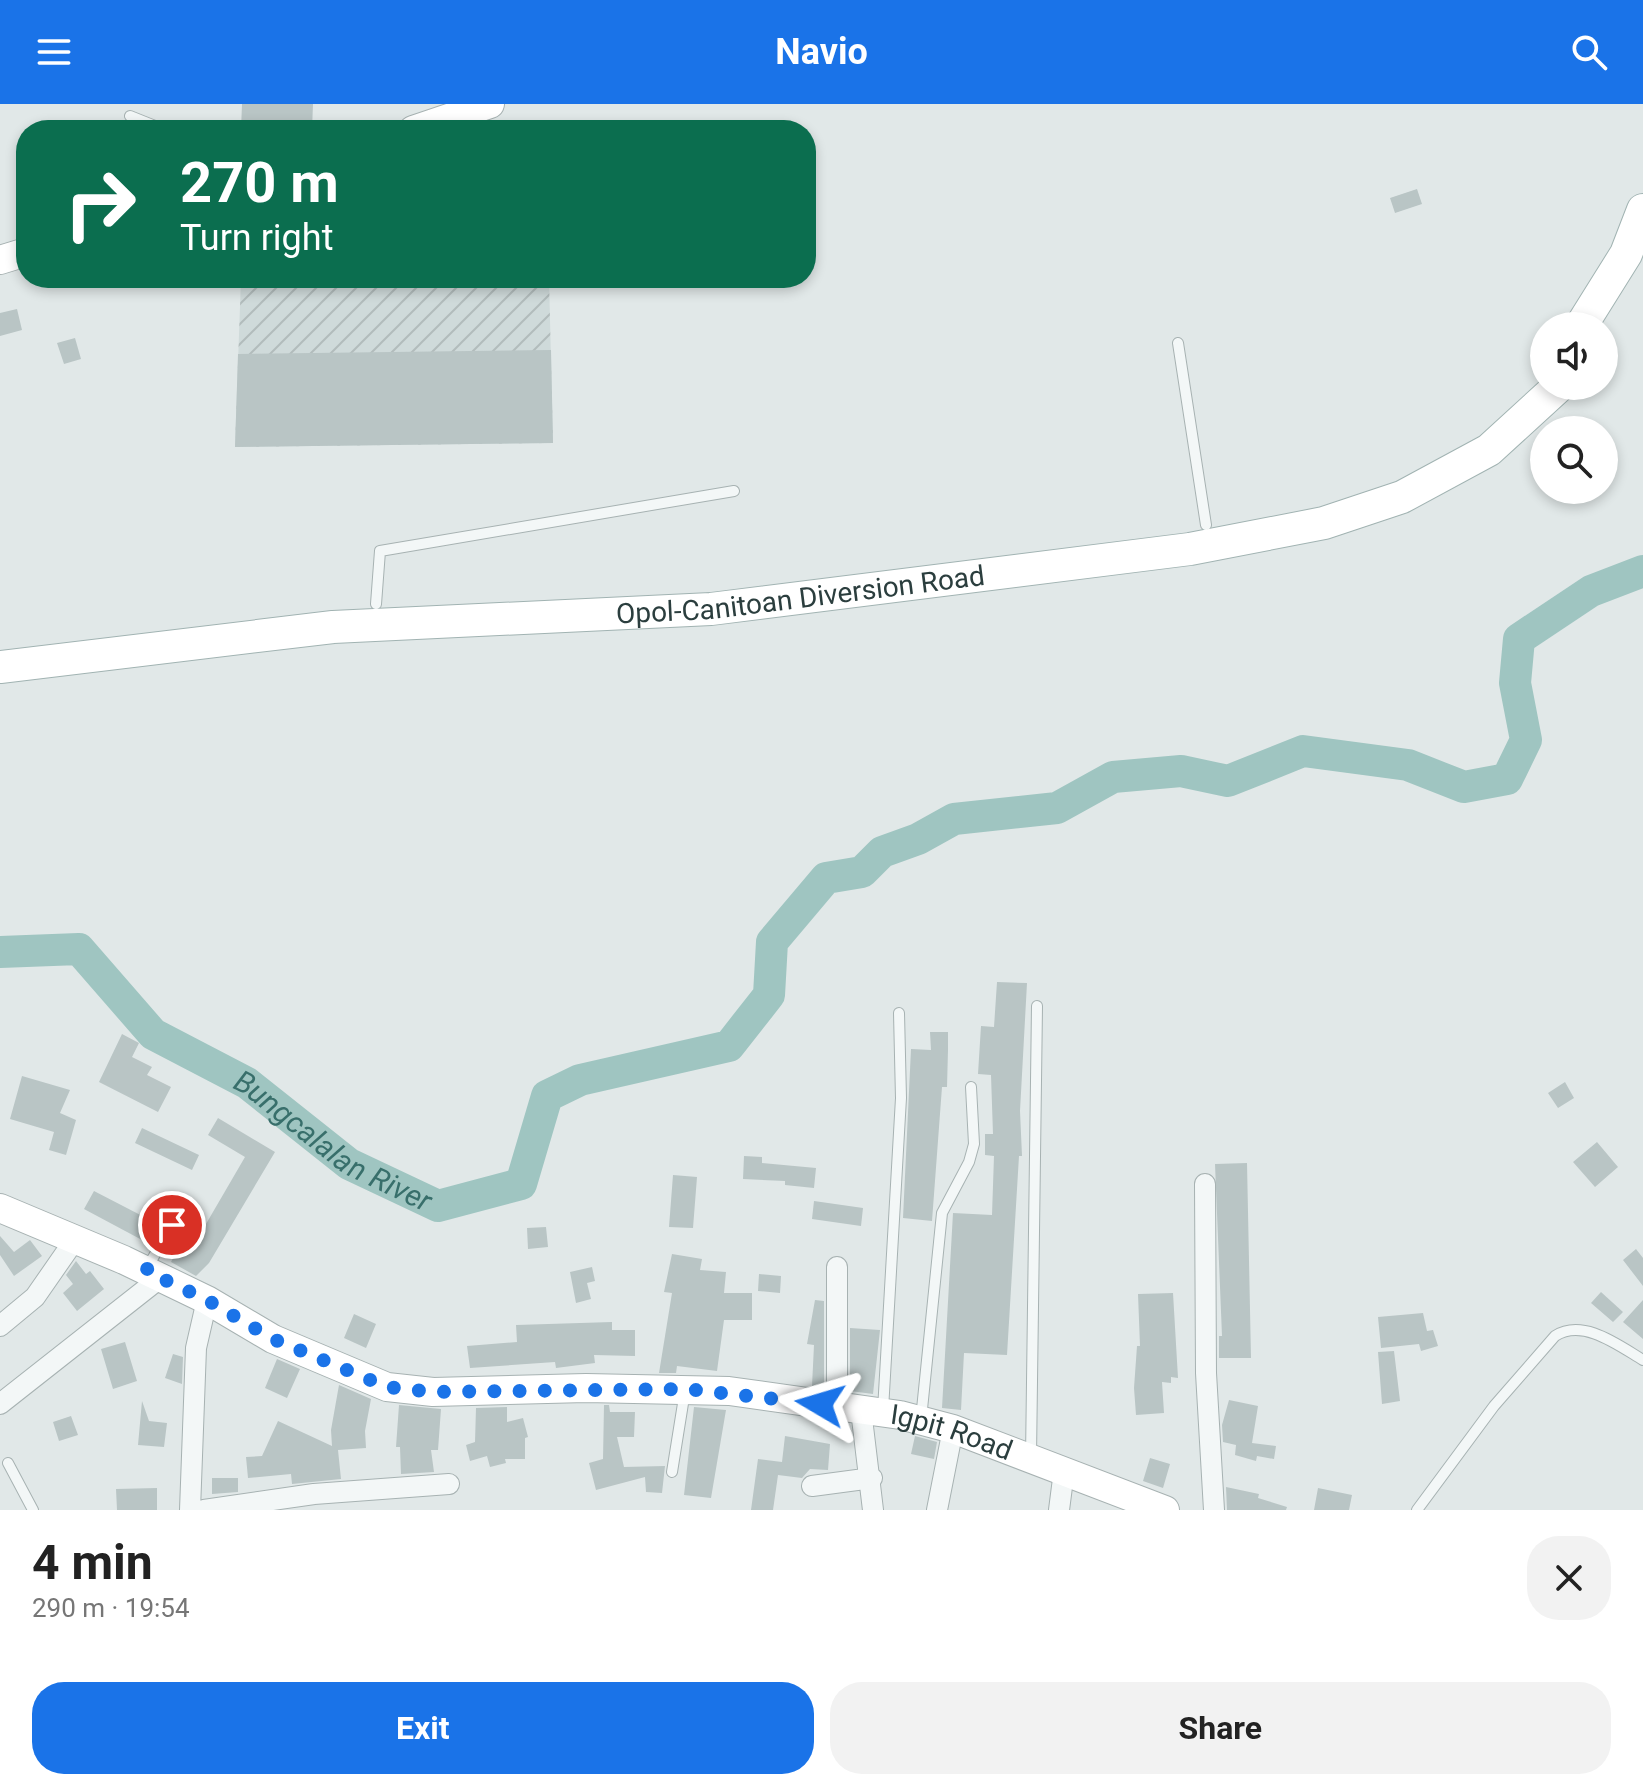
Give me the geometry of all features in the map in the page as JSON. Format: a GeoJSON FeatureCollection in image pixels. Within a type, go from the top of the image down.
{"type":"FeatureCollection","features":[{"type":"Feature","properties":{"kind":"main road"},"geometry":{"type":"LineString","coordinates":[[1590,312],[1626,254],[1643,210]]}},
{"type":"Feature","properties":{"kind":"main road"},"geometry":{"type":"LineString","coordinates":[[1615,312],[1643,266]]}},
{"type":"Feature","properties":{"kind":"main road","name":"Opol-Canitoan Diversion Road"},"geometry":{"type":"LineString","coordinates":[[0,646],[376,604],[710,588],[1206,525],[1322,503],[1394,478],[1478,433],[1530,385]]}},
{"type":"Feature","properties":{"kind":"main road","name":"Opol-Canitoan Diversion Road"},"geometry":{"type":"LineString","coordinates":[[0,667],[333,627],[711,609],[1216,545],[1324,523],[1402,497],[1489,450],[1544,400]]}},
{"type":"Feature","properties":{"kind":"street"},"geometry":{"type":"LineString","coordinates":[[443,120],[490,104]]}},
{"type":"Feature","properties":{"kind":"street"},"geometry":{"type":"LineString","coordinates":[[1205,1184],[1206,1373],[1214,1510]]}},
{"type":"Feature","properties":{"kind":"street","name":"Igpit Road"},"geometry":{"type":"LineString","coordinates":[[0,1208],[76,1238],[207,1300],[273,1339],[387,1387],[433,1392],[686,1389],[921,1419],[1165,1510]]}},
{"type":"Feature","properties":{"kind":"street"},"geometry":{"type":"LineString","coordinates":[[0,1326],[35,1297],[76,1238]]}},
{"type":"Feature","properties":{"kind":"street"},"geometry":{"type":"LineString","coordinates":[[837,1267],[872,1478],[873,1510]]}},
{"type":"Feature","properties":{"kind":"street"},"geometry":{"type":"LineString","coordinates":[[0,1404],[153,1274]]}},
{"type":"Feature","properties":{"kind":"street"},"geometry":{"type":"LineString","coordinates":[[190,1510],[196,1348],[207,1300]]}},
{"type":"Feature","properties":{"kind":"street"},"geometry":{"type":"LineString","coordinates":[[937,1510],[953,1429]]}},
{"type":"Feature","properties":{"kind":"street"},"geometry":{"type":"LineString","coordinates":[[1059,1510],[1064,1471]]}},
{"type":"Feature","properties":{"kind":"street"},"geometry":{"type":"LineString","coordinates":[[812,1486],[872,1478]]}},
{"type":"Feature","properties":{"kind":"street"},"geometry":{"type":"LineString","coordinates":[[204,1510],[305,1495],[449,1484]]}},
{"type":"Feature","properties":{"kind":"lane"},"geometry":{"type":"LineString","coordinates":[[130,116],[140,120]]}},
{"type":"Feature","properties":{"kind":"lane"},"geometry":{"type":"LineString","coordinates":[[1178,343],[1206,525]]}},
{"type":"Feature","properties":{"kind":"lane"},"geometry":{"type":"LineString","coordinates":[[376,604],[380,551],[467,539],[734,491]]}},
{"type":"Feature","properties":{"kind":"lane"},"geometry":{"type":"LineString","coordinates":[[1031,1459],[1037,1006]]}},
{"type":"Feature","properties":{"kind":"lane"},"geometry":{"type":"LineString","coordinates":[[860,1410],[901,1098],[899,1013]]}},
{"type":"Feature","properties":{"kind":"lane"},"geometry":{"type":"LineString","coordinates":[[921,1419],[942,1213],[969,1162],[974,1144],[971,1087]]}},
{"type":"Feature","properties":{"kind":"lane"},"geometry":{"type":"LineString","coordinates":[[153,1274],[172,1225]]}},
{"type":"Feature","properties":{"kind":"lane"},"geometry":{"type":"LineString","coordinates":[[1417,1510],[1494,1406],[1555,1336],[1566,1329],[1580,1328],[1643,1360]]}},
{"type":"Feature","properties":{"kind":"lane"},"geometry":{"type":"LineString","coordinates":[[672,1472],[686,1389]]}},
{"type":"Feature","properties":{"kind":"lane"},"geometry":{"type":"LineString","coordinates":[[8,1463],[33,1510]]}},
{"type":"Feature","properties":{"kind":"shaded area"},"geometry":{"type":"Polygon","coordinates":[[[241,288],[549,288],[553,443],[235,447],[241,288]]]}},
{"type":"Feature","properties":{"kind":"building"},"geometry":{"type":"Polygon","coordinates":[[[242,104],[313,104],[312,120],[241,120],[242,104]]]}},
{"type":"Feature","properties":{"kind":"building"},"geometry":{"type":"Polygon","coordinates":[[[1417,189],[1422,204],[1395,213],[1390,198],[1417,189]]]}},
{"type":"Feature","properties":{"kind":"building"},"geometry":{"type":"Polygon","coordinates":[[[17,309],[22,330],[0,336],[0,313],[17,309]]]}},
{"type":"Feature","properties":{"kind":"building"},"geometry":{"type":"Polygon","coordinates":[[[75,338],[81,359],[64,364],[57,343],[75,338]]]}},
{"type":"Feature","properties":{"kind":"building"},"geometry":{"type":"Polygon","coordinates":[[[551,350],[553,443],[235,447],[238,354],[551,350]]]}},
{"type":"Feature","properties":{"kind":"building"},"geometry":{"type":"Polygon","coordinates":[[[997,982],[1027,983],[1020,1111],[1022,1156],[1019,1156],[1007,1355],[964,1353],[961,1410],[942,1408],[953,1213],[992,1215],[994,1156],[985,1155],[985,1134],[993,1134],[991,1075],[978,1074],[981,1026],[994,1027],[997,982]]]}},
{"type":"Feature","properties":{"kind":"building"},"geometry":{"type":"Polygon","coordinates":[[[930,1032],[948,1032],[947,1087],[942,1087],[932,1221],[903,1218],[911,1049],[931,1050],[930,1032]]]}},
{"type":"Feature","properties":{"kind":"building"},"geometry":{"type":"Polygon","coordinates":[[[122,1034],[139,1043],[132,1057],[152,1067],[147,1075],[171,1087],[158,1112],[99,1082],[122,1034]]]}},
{"type":"Feature","properties":{"kind":"building"},"geometry":{"type":"Polygon","coordinates":[[[22,1076],[70,1090],[60,1113],[76,1120],[66,1155],[49,1150],[54,1132],[10,1119],[22,1076]]]}},
{"type":"Feature","properties":{"kind":"building"},"geometry":{"type":"Polygon","coordinates":[[[1565,1082],[1574,1098],[1558,1108],[1548,1093],[1565,1082]]]}},
{"type":"Feature","properties":{"kind":"building"},"geometry":{"type":"Polygon","coordinates":[[[218,1118],[275,1152],[209,1263],[196,1276],[171,1262],[181,1242],[192,1248],[245,1157],[208,1135],[218,1118]]]}},
{"type":"Feature","properties":{"kind":"building"},"geometry":{"type":"Polygon","coordinates":[[[142,1128],[199,1155],[192,1170],[135,1143],[142,1128]]]}},
{"type":"Feature","properties":{"kind":"building"},"geometry":{"type":"Polygon","coordinates":[[[1597,1142],[1618,1167],[1595,1187],[1573,1162],[1597,1142]]]}},
{"type":"Feature","properties":{"kind":"building"},"geometry":{"type":"Polygon","coordinates":[[[744,1156],[762,1157],[762,1163],[816,1168],[814,1188],[785,1185],[785,1181],[743,1179],[744,1156]]]}},
{"type":"Feature","properties":{"kind":"building"},"geometry":{"type":"Polygon","coordinates":[[[1247,1163],[1251,1358],[1219,1358],[1219,1336],[1222,1336],[1215,1164],[1247,1163]]]}},
{"type":"Feature","properties":{"kind":"building"},"geometry":{"type":"Polygon","coordinates":[[[673,1175],[697,1177],[693,1228],[669,1227],[673,1175]]]}},
{"type":"Feature","properties":{"kind":"building"},"geometry":{"type":"Polygon","coordinates":[[[94,1191],[152,1221],[142,1240],[84,1209],[94,1191]]]}},
{"type":"Feature","properties":{"kind":"building"},"geometry":{"type":"Polygon","coordinates":[[[814,1201],[863,1208],[861,1226],[812,1219],[814,1201]]]}},
{"type":"Feature","properties":{"kind":"building"},"geometry":{"type":"Polygon","coordinates":[[[546,1227],[548,1247],[528,1249],[527,1228],[546,1227]]]}},
{"type":"Feature","properties":{"kind":"building"},"geometry":{"type":"Polygon","coordinates":[[[0,1236],[14,1252],[30,1240],[42,1256],[14,1276],[0,1255],[0,1236]]]}},
{"type":"Feature","properties":{"kind":"building"},"geometry":{"type":"Polygon","coordinates":[[[1636,1249],[1643,1258],[1643,1286],[1623,1260],[1636,1249]]]}},
{"type":"Feature","properties":{"kind":"building"},"geometry":{"type":"Polygon","coordinates":[[[672,1254],[702,1259],[700,1270],[726,1272],[724,1293],[752,1293],[752,1320],[724,1320],[717,1371],[677,1366],[676,1373],[659,1373],[672,1293],[664,1292],[672,1254]]]}},
{"type":"Feature","properties":{"kind":"building"},"geometry":{"type":"Polygon","coordinates":[[[76,1261],[86,1274],[90,1271],[104,1289],[77,1311],[63,1293],[73,1284],[66,1275],[76,1261]]]}},
{"type":"Feature","properties":{"kind":"building"},"geometry":{"type":"Polygon","coordinates":[[[592,1267],[595,1281],[587,1283],[591,1299],[576,1303],[570,1272],[592,1267]]]}},
{"type":"Feature","properties":{"kind":"building"},"geometry":{"type":"Polygon","coordinates":[[[759,1274],[781,1276],[780,1293],[758,1291],[759,1274]]]}},
{"type":"Feature","properties":{"kind":"building"},"geometry":{"type":"Polygon","coordinates":[[[1601,1292],[1623,1312],[1613,1322],[1591,1303],[1601,1292]]]}},
{"type":"Feature","properties":{"kind":"building"},"geometry":{"type":"Polygon","coordinates":[[[1173,1293],[1178,1378],[1171,1377],[1171,1383],[1162,1382],[1164,1413],[1136,1415],[1134,1388],[1137,1346],[1140,1346],[1138,1294],[1173,1293]]]}},
{"type":"Feature","properties":{"kind":"building"},"geometry":{"type":"Polygon","coordinates":[[[815,1300],[824,1301],[824,1387],[812,1386],[814,1345],[807,1344],[815,1300]]]}},
{"type":"Feature","properties":{"kind":"building"},"geometry":{"type":"Polygon","coordinates":[[[1643,1300],[1643,1339],[1623,1322],[1643,1300]]]}},
{"type":"Feature","properties":{"kind":"building"},"geometry":{"type":"Polygon","coordinates":[[[1423,1313],[1427,1331],[1433,1330],[1438,1346],[1421,1351],[1419,1344],[1381,1348],[1378,1317],[1423,1313]]]}},
{"type":"Feature","properties":{"kind":"building"},"geometry":{"type":"Polygon","coordinates":[[[354,1314],[376,1324],[366,1348],[344,1338],[354,1314]]]}},
{"type":"Feature","properties":{"kind":"building"},"geometry":{"type":"Polygon","coordinates":[[[612,1322],[612,1330],[635,1330],[635,1356],[594,1355],[595,1363],[556,1368],[555,1362],[470,1368],[467,1346],[517,1342],[516,1325],[612,1322]]]}},
{"type":"Feature","properties":{"kind":"building"},"geometry":{"type":"Polygon","coordinates":[[[850,1328],[880,1330],[873,1394],[850,1391],[850,1328]]]}},
{"type":"Feature","properties":{"kind":"building"},"geometry":{"type":"Polygon","coordinates":[[[125,1342],[137,1381],[113,1389],[101,1349],[125,1342]]]}},
{"type":"Feature","properties":{"kind":"building"},"geometry":{"type":"Polygon","coordinates":[[[1394,1351],[1400,1401],[1382,1404],[1378,1352],[1394,1351]]]}},
{"type":"Feature","properties":{"kind":"building"},"geometry":{"type":"Polygon","coordinates":[[[173,1354],[183,1357],[182,1384],[165,1378],[173,1354]]]}},
{"type":"Feature","properties":{"kind":"building"},"geometry":{"type":"Polygon","coordinates":[[[277,1359],[300,1369],[287,1398],[265,1388],[277,1359]]]}},
{"type":"Feature","properties":{"kind":"building"},"geometry":{"type":"Polygon","coordinates":[[[339,1385],[371,1399],[365,1431],[366,1448],[338,1450],[341,1479],[292,1484],[291,1474],[248,1478],[246,1457],[262,1456],[278,1421],[332,1446],[331,1430],[339,1385]]]}},
{"type":"Feature","properties":{"kind":"building"},"geometry":{"type":"Polygon","coordinates":[[[1229,1400],[1258,1406],[1252,1443],[1276,1446],[1274,1459],[1257,1456],[1256,1461],[1235,1455],[1236,1445],[1223,1442],[1222,1425],[1229,1400]]]}},
{"type":"Feature","properties":{"kind":"building"},"geometry":{"type":"Polygon","coordinates":[[[142,1401],[149,1421],[167,1423],[164,1447],[138,1445],[142,1401]]]}},
{"type":"Feature","properties":{"kind":"building"},"geometry":{"type":"Polygon","coordinates":[[[399,1405],[441,1409],[438,1450],[431,1450],[434,1472],[401,1474],[400,1447],[396,1447],[399,1405]]]}},
{"type":"Feature","properties":{"kind":"building"},"geometry":{"type":"Polygon","coordinates":[[[604,1405],[609,1405],[610,1412],[635,1412],[634,1437],[617,1437],[624,1467],[665,1466],[662,1493],[646,1492],[645,1477],[596,1490],[589,1463],[603,1459],[604,1405]]]}},
{"type":"Feature","properties":{"kind":"building"},"geometry":{"type":"Polygon","coordinates":[[[507,1407],[507,1422],[523,1418],[528,1437],[525,1438],[525,1459],[505,1459],[506,1463],[490,1467],[487,1456],[470,1461],[466,1445],[475,1442],[476,1408],[507,1407]]]}},
{"type":"Feature","properties":{"kind":"building"},"geometry":{"type":"Polygon","coordinates":[[[694,1407],[726,1410],[711,1498],[684,1495],[694,1407]]]}},
{"type":"Feature","properties":{"kind":"building"},"geometry":{"type":"Polygon","coordinates":[[[71,1416],[78,1435],[59,1441],[53,1422],[71,1416]]]}},
{"type":"Feature","properties":{"kind":"building"},"geometry":{"type":"Polygon","coordinates":[[[785,1436],[830,1444],[828,1470],[810,1469],[802,1478],[778,1475],[773,1510],[751,1510],[758,1459],[782,1462],[785,1436]]]}},
{"type":"Feature","properties":{"kind":"building"},"geometry":{"type":"Polygon","coordinates":[[[915,1436],[937,1442],[934,1459],[911,1454],[915,1436]]]}},
{"type":"Feature","properties":{"kind":"building"},"geometry":{"type":"Polygon","coordinates":[[[1150,1458],[1170,1464],[1163,1488],[1143,1481],[1150,1458]]]}},
{"type":"Feature","properties":{"kind":"building"},"geometry":{"type":"Polygon","coordinates":[[[212,1478],[238,1478],[238,1492],[212,1494],[212,1478]]]}},
{"type":"Feature","properties":{"kind":"building"},"geometry":{"type":"Polygon","coordinates":[[[1226,1487],[1259,1494],[1258,1498],[1287,1507],[1286,1510],[1227,1510],[1226,1487]]]}},
{"type":"Feature","properties":{"kind":"building"},"geometry":{"type":"Polygon","coordinates":[[[157,1488],[157,1510],[117,1510],[116,1489],[157,1488]]]}},
{"type":"Feature","properties":{"kind":"building"},"geometry":{"type":"Polygon","coordinates":[[[1318,1488],[1352,1495],[1349,1510],[1314,1510],[1318,1488]]]}},
{"type":"Feature","properties":{"kind":"waterway","name":"Bungcalalan River"},"geometry":{"type":"LineString","coordinates":[[0,952],[79,949],[153,1034],[247,1083],[349,1164],[438,1206],[521,1184],[547,1096],[580,1080],[729,1046],[769,995],[772,942],[826,878],[862,872],[882,852],[918,839],[954,819],[1057,808],[1113,777],[1181,771],[1228,781],[1303,751],[1408,765],[1464,787],[1507,779],[1526,740],[1515,683],[1519,639],[1591,591],[1643,571]]}},
{"type":"Feature","properties":{"kind":"route"},"geometry":{"type":"LineString","coordinates":[[172,1225],[146,1271],[207,1300],[273,1339],[387,1387],[433,1392],[686,1389],[729,1391],[820,1404]]}}]}
